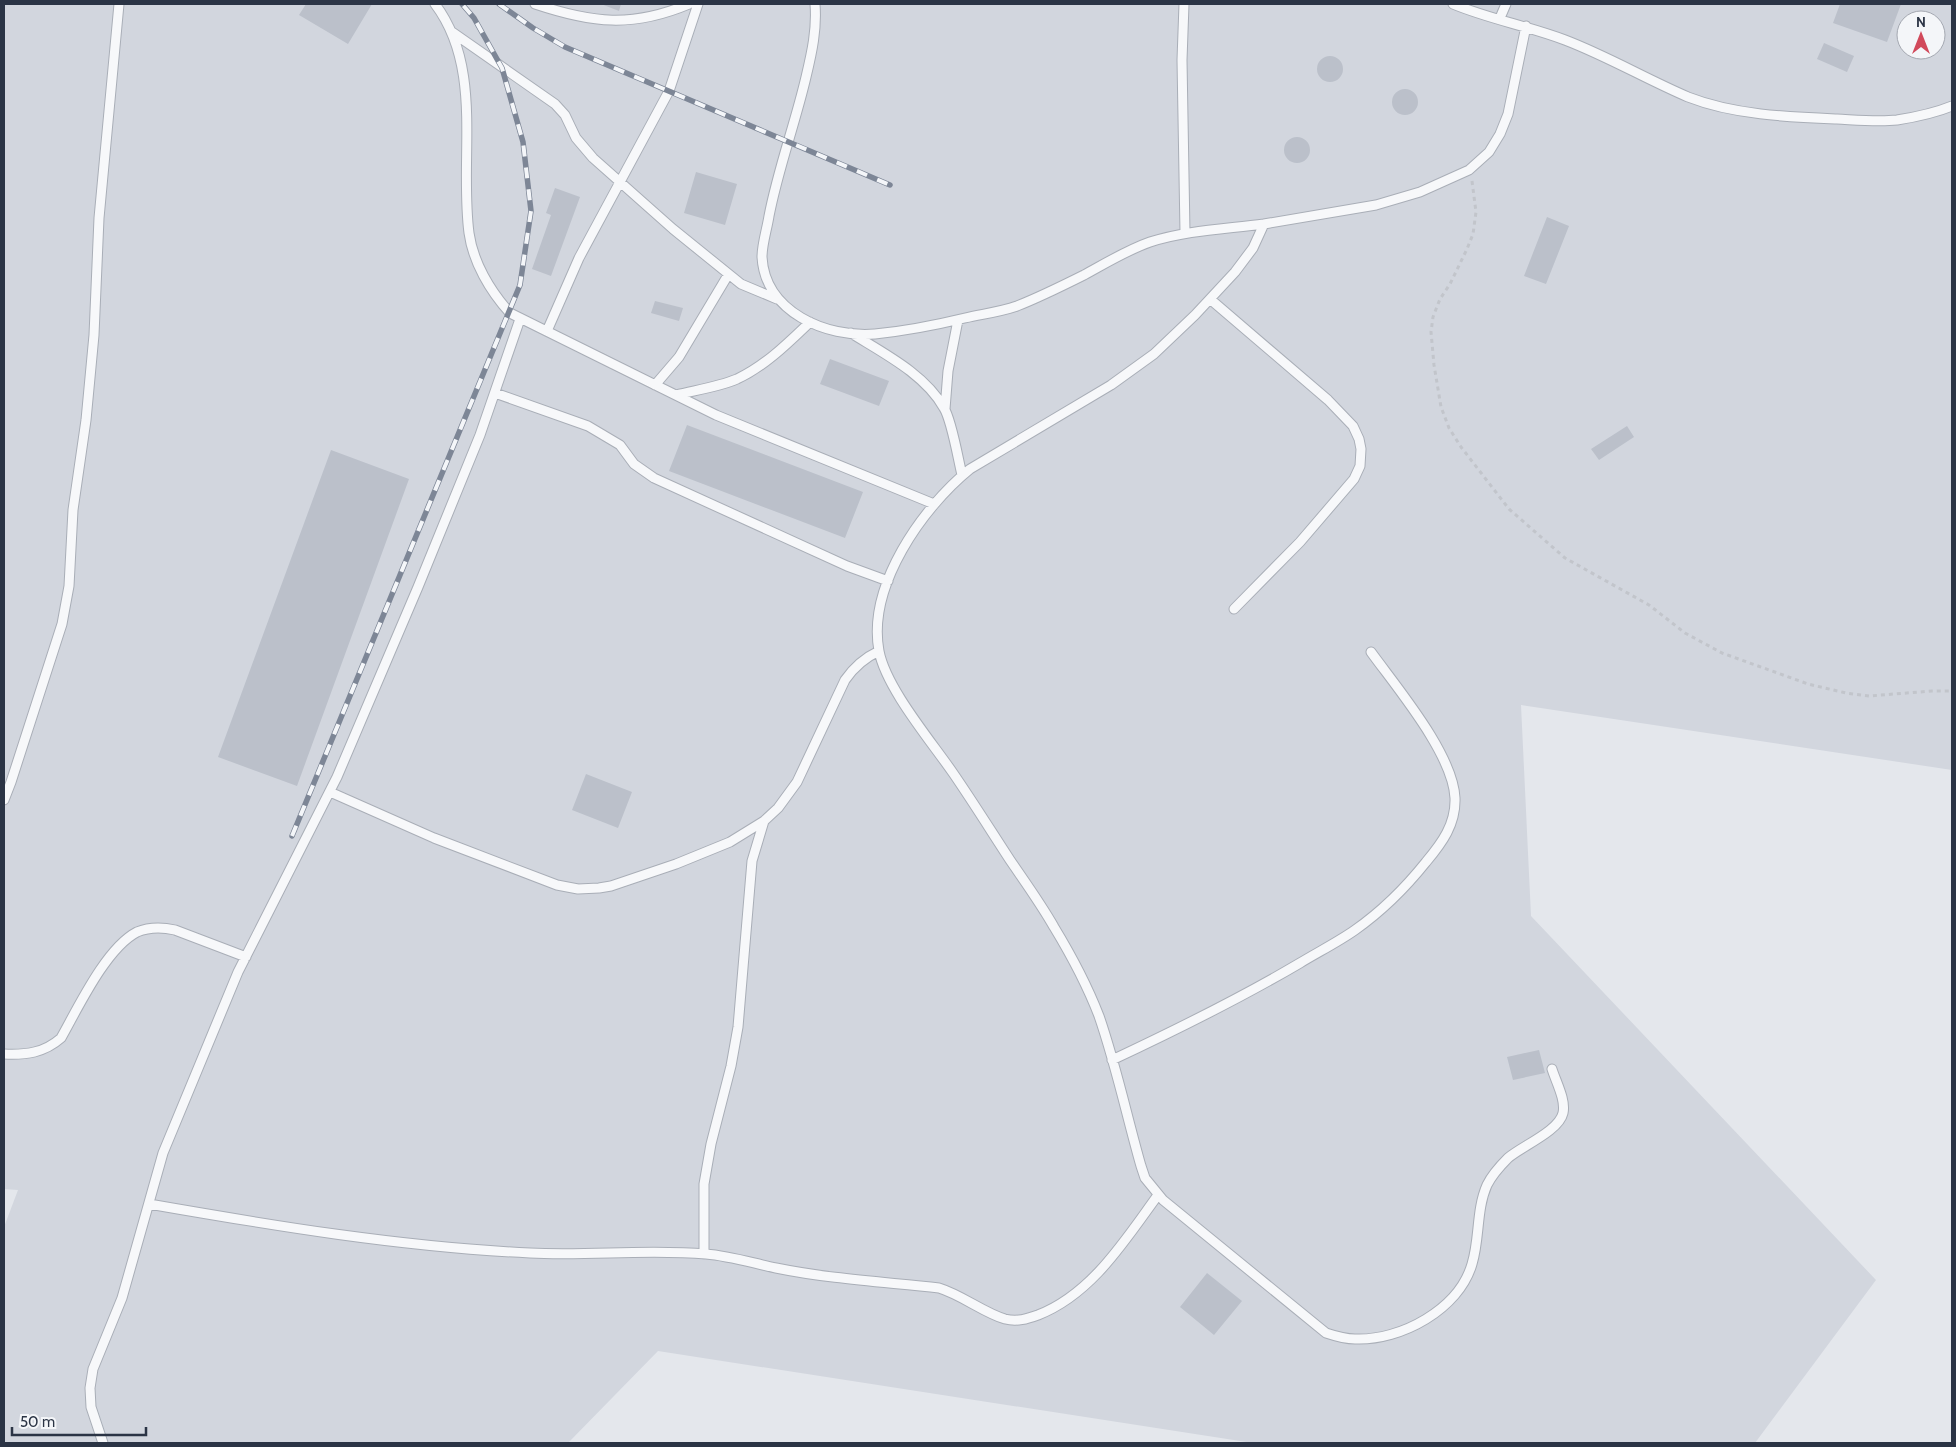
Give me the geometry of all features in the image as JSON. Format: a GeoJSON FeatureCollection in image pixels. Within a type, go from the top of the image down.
{"type":"FeatureCollection","features":[{"type":"Feature","properties":{"kind":"lane"},"geometry":{"type":"LineString","coordinates":[[4,800],[62,624],[69,586],[74,510],[86,420],[93,344],[100,218],[119,4]]}},
{"type":"Feature","properties":{"kind":"lane"},"geometry":{"type":"LineString","coordinates":[[435,4],[452,32],[460,56],[465,82],[469,234],[476,259],[488,283],[504,307],[520,319],[716,415],[934,504]]}},
{"type":"Feature","properties":{"kind":"lane"},"geometry":{"type":"LineString","coordinates":[[535,4],[565,14],[590,19],[619,21],[646,18],[689,4]]}},
{"type":"Feature","properties":{"kind":"lane"},"geometry":{"type":"LineString","coordinates":[[547,331],[579,258],[669,91],[698,4]]}},
{"type":"Feature","properties":{"kind":"lane"},"geometry":{"type":"LineString","coordinates":[[815,4],[814,44],[799,108],[772,201],[762,254],[764,271],[777,299],[790,311],[810,322],[828,328],[851,333],[874,334],[958,320],[1014,307],[1054,290],[1122,254],[1152,242],[1186,233],[1264,224],[1376,206],[1420,192],[1469,170],[1489,152],[1500,134],[1508,114],[1526,26]]}},
{"type":"Feature","properties":{"kind":"lane"},"geometry":{"type":"LineString","coordinates":[[1184,4],[1182,60],[1186,233]]}},
{"type":"Feature","properties":{"kind":"lane"},"geometry":{"type":"LineString","coordinates":[[1453,4],[1526,26],[1603,55],[1688,96],[1711,104],[1795,118],[1887,120],[1927,114],[1952,106]]}},
{"type":"Feature","properties":{"kind":"lane"},"geometry":{"type":"LineString","coordinates":[[1500,18],[1506,4]]}},
{"type":"Feature","properties":{"kind":"lane"},"geometry":{"type":"LineString","coordinates":[[452,32],[555,104],[565,115],[576,138],[592,158],[673,230],[741,284],[777,299]]}},
{"type":"Feature","properties":{"kind":"lane"},"geometry":{"type":"LineString","coordinates":[[1264,224],[1253,248],[1240,266],[1210,299],[1154,354],[1111,385],[970,469],[950,485],[918,526],[898,558],[888,581],[877,616],[879,651],[885,671],[908,709],[1054,926],[1084,983],[1099,1016],[1140,1166],[1146,1178],[1158,1195],[1326,1333],[1355,1339],[1374,1338],[1405,1330],[1444,1307],[1458,1292],[1468,1276],[1473,1262],[1484,1195],[1498,1168],[1509,1157],[1551,1129],[1560,1121],[1563,1114],[1563,1105],[1552,1069]]}},
{"type":"Feature","properties":{"kind":"lane"},"geometry":{"type":"LineString","coordinates":[[655,385],[679,357],[728,275]]}},
{"type":"Feature","properties":{"kind":"lane"},"geometry":{"type":"LineString","coordinates":[[1210,299],[1328,400],[1352,426],[1359,438],[1361,450],[1360,466],[1354,479],[1300,542],[1234,609]]}},
{"type":"Feature","properties":{"kind":"lane"},"geometry":{"type":"LineString","coordinates":[[103,1443],[91,1407],[90,1388],[93,1369],[122,1298],[163,1153],[246,957],[330,792],[418,587],[480,435],[520,319]]}},
{"type":"Feature","properties":{"kind":"lane"},"geometry":{"type":"LineString","coordinates":[[958,320],[948,371],[945,409],[962,475]]}},
{"type":"Feature","properties":{"kind":"lane"},"geometry":{"type":"LineString","coordinates":[[676,395],[736,379],[760,366],[810,322]]}},
{"type":"Feature","properties":{"kind":"lane"},"geometry":{"type":"LineString","coordinates":[[851,333],[908,370],[935,394],[945,409]]}},
{"type":"Feature","properties":{"kind":"lane"},"geometry":{"type":"LineString","coordinates":[[495,393],[588,426],[620,445],[634,464],[654,478],[847,566],[888,581]]}},
{"type":"Feature","properties":{"kind":"lane"},"geometry":{"type":"LineString","coordinates":[[330,792],[443,841],[557,885],[578,889],[611,886],[676,864],[730,842],[764,821],[778,808],[797,782],[844,680],[866,657],[879,651]]}},
{"type":"Feature","properties":{"kind":"lane"},"geometry":{"type":"LineString","coordinates":[[1112,1060],[1251,992],[1355,930],[1382,908],[1416,875],[1448,832],[1454,816],[1455,798],[1453,784],[1442,756],[1425,727],[1370,652]]}},
{"type":"Feature","properties":{"kind":"lane"},"geometry":{"type":"LineString","coordinates":[[704,1254],[704,1184],[711,1144],[731,1066],[738,1027],[752,861],[764,821]]}},
{"type":"Feature","properties":{"kind":"lane"},"geometry":{"type":"LineString","coordinates":[[4,1054],[36,1053],[51,1047],[61,1038],[103,965],[125,940],[138,932],[156,928],[175,930],[246,957]]}},
{"type":"Feature","properties":{"kind":"lane"},"geometry":{"type":"LineString","coordinates":[[149,1204],[336,1234],[443,1247],[531,1253],[704,1254],[732,1257],[776,1268],[826,1276],[939,1288],[1003,1318],[1026,1320],[1065,1302],[1083,1287],[1113,1256],[1158,1195]]}},
{"type":"Feature","properties":{"kind":"path"},"geometry":{"type":"LineString","coordinates":[[1469,170],[1475,191],[1476,212],[1473,234],[1450,284],[1440,299],[1433,317],[1431,332],[1434,364],[1442,407],[1449,428],[1461,447],[1509,509],[1564,558],[1648,605],[1685,633],[1722,653],[1808,684],[1846,694],[1868,696],[1952,691]]}},
{"type":"Feature","properties":{"kind":"shaded area"},"geometry":{"type":"Polygon","coordinates":[[[4,4],[1952,4],[1952,770],[1521,705],[1531,916],[1876,1280],[1755,1443],[1253,1443],[658,1351],[568,1443],[4,1443],[4,1227],[18,1190],[4,1189],[4,4]]]}},
{"type":"Feature","properties":{"kind":"building"},"geometry":{"type":"Polygon","coordinates":[[[306,4],[372,4],[348,44],[299,15],[306,4]]]}},
{"type":"Feature","properties":{"kind":"building"},"geometry":{"type":"Polygon","coordinates":[[[601,4],[621,4],[619,11],[601,4]]]}},
{"type":"Feature","properties":{"kind":"building"},"geometry":{"type":"Polygon","coordinates":[[[1840,4],[1901,4],[1899,10],[1896,10],[1896,18],[1887,42],[1833,23],[1840,4]]]}},
{"type":"Feature","properties":{"kind":"building"},"geometry":{"type":"Polygon","coordinates":[[[1824,43],[1854,56],[1847,72],[1817,59],[1824,43]]]}},
{"type":"Feature","properties":{"kind":"building"},"geometry":{"type":"Polygon","coordinates":[[[1330,56],[1339,60],[1343,69],[1339,78],[1330,82],[1321,78],[1317,69],[1321,60],[1330,56]]]}},
{"type":"Feature","properties":{"kind":"building"},"geometry":{"type":"Polygon","coordinates":[[[1405,89],[1414,93],[1418,102],[1414,111],[1405,115],[1396,111],[1392,102],[1396,93],[1405,89]]]}},
{"type":"Feature","properties":{"kind":"building"},"geometry":{"type":"Polygon","coordinates":[[[1297,137],[1306,141],[1310,150],[1306,159],[1297,163],[1288,159],[1284,150],[1288,141],[1297,137]]]}},
{"type":"Feature","properties":{"kind":"building"},"geometry":{"type":"Polygon","coordinates":[[[696,172],[737,184],[725,225],[684,213],[696,172]]]}},
{"type":"Feature","properties":{"kind":"building"},"geometry":{"type":"Polygon","coordinates":[[[555,188],[580,197],[551,276],[532,269],[551,215],[546,213],[555,188]]]}},
{"type":"Feature","properties":{"kind":"building"},"geometry":{"type":"Polygon","coordinates":[[[1547,217],[1569,226],[1546,284],[1524,276],[1547,217]]]}},
{"type":"Feature","properties":{"kind":"building"},"geometry":{"type":"Polygon","coordinates":[[[655,301],[683,308],[679,321],[651,313],[655,301]]]}},
{"type":"Feature","properties":{"kind":"building"},"geometry":{"type":"Polygon","coordinates":[[[830,359],[889,381],[879,406],[820,384],[830,359]]]}},
{"type":"Feature","properties":{"kind":"building"},"geometry":{"type":"Polygon","coordinates":[[[687,425],[863,492],[845,538],[669,471],[687,425]]]}},
{"type":"Feature","properties":{"kind":"building"},"geometry":{"type":"Polygon","coordinates":[[[1627,426],[1634,437],[1599,460],[1591,449],[1627,426]]]}},
{"type":"Feature","properties":{"kind":"building"},"geometry":{"type":"Polygon","coordinates":[[[331,450],[409,479],[297,786],[218,757],[331,450]]]}},
{"type":"Feature","properties":{"kind":"building"},"geometry":{"type":"Polygon","coordinates":[[[586,774],[632,792],[618,828],[572,810],[586,774]]]}},
{"type":"Feature","properties":{"kind":"building"},"geometry":{"type":"Polygon","coordinates":[[[1539,1050],[1545,1073],[1513,1080],[1507,1057],[1539,1050]]]}},
{"type":"Feature","properties":{"kind":"building"},"geometry":{"type":"Polygon","coordinates":[[[1207,1273],[1242,1301],[1214,1335],[1180,1307],[1207,1273]]]}},
{"type":"Feature","properties":{"kind":"railway"},"geometry":{"type":"LineString","coordinates":[[292,836],[520,285],[531,211],[523,142],[502,68],[474,18],[462,4]]}},
{"type":"Feature","properties":{"kind":"railway"},"geometry":{"type":"LineString","coordinates":[[499,4],[533,28],[565,47],[890,185]]}}]}
